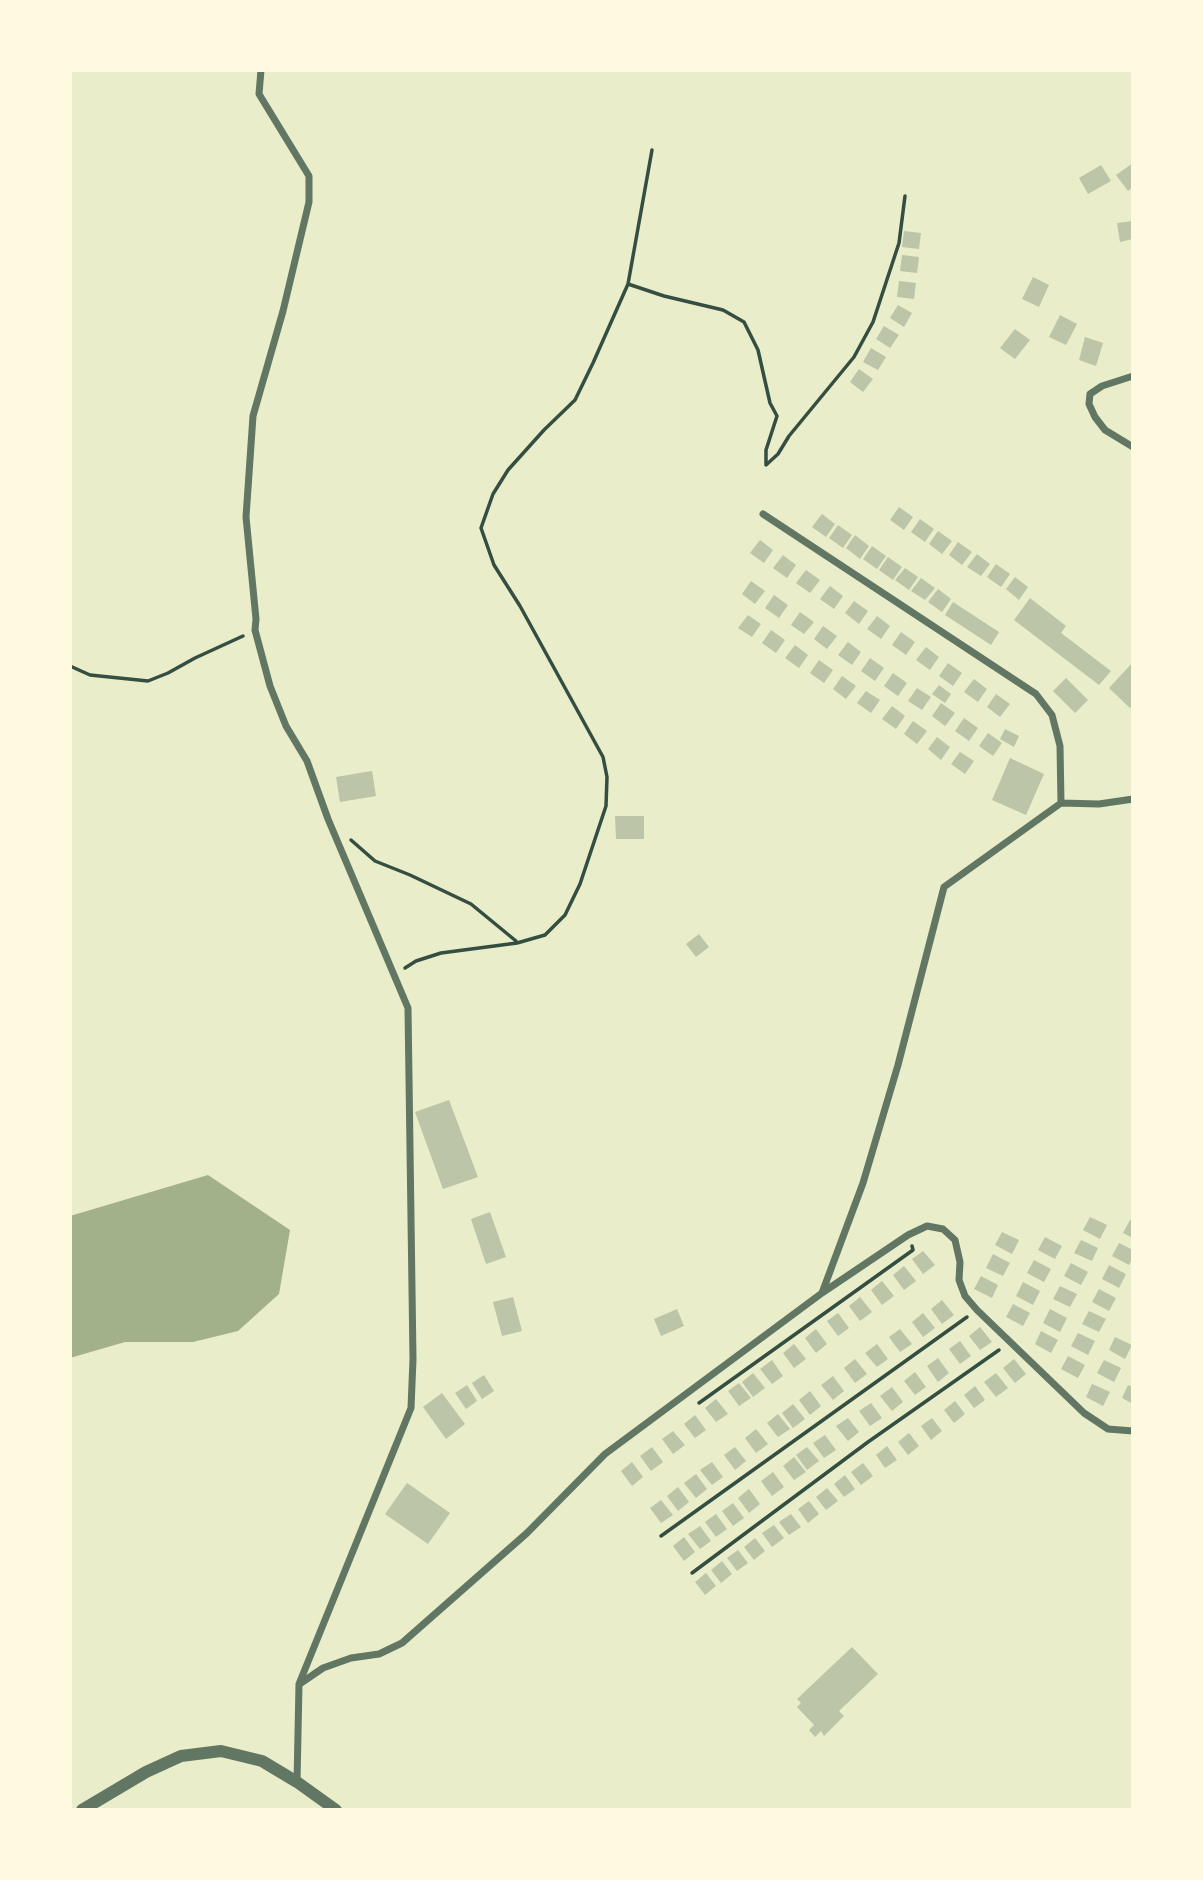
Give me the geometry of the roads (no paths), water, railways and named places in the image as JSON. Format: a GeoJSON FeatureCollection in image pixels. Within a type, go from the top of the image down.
{"type":"FeatureCollection","features":[{"type":"Feature","properties":{"kind":"street"},"geometry":{"type":"LineString","coordinates":[[261,70],[259,94],[309,176],[309,202],[283,311],[253,416],[246,517],[255,630],[270,687],[286,726],[307,761],[328,819],[408,1008],[411,1408],[299,1684],[297,1782]]}},
{"type":"Feature","properties":{"kind":"street"},"geometry":{"type":"LineString","coordinates":[[1133,376],[1102,386],[1090,394],[1089,404],[1105,430],[1133,447]]}},
{"type":"Feature","properties":{"kind":"street"},"geometry":{"type":"LineString","coordinates":[[763,514],[1036,694],[1052,715],[1060,746],[1061,803]]}},
{"type":"Feature","properties":{"kind":"street"},"geometry":{"type":"LineString","coordinates":[[822,1293],[871,1156],[898,1065],[944,887],[1061,803],[1099,804],[1133,799]]}},
{"type":"Feature","properties":{"kind":"street"},"geometry":{"type":"LineString","coordinates":[[299,1684],[323,1668],[351,1658],[379,1654],[402,1643],[527,1533],[605,1454],[822,1293],[908,1235],[928,1226],[943,1229],[955,1240],[960,1262],[959,1280],[965,1296],[977,1310],[1084,1413],[1108,1429],[1133,1431]]}},
{"type":"Feature","properties":{"kind":"street"},"geometry":{"type":"LineString","coordinates":[[82,1810],[146,1772],[181,1756],[220,1751],[262,1761],[336,1810]]}}]}
